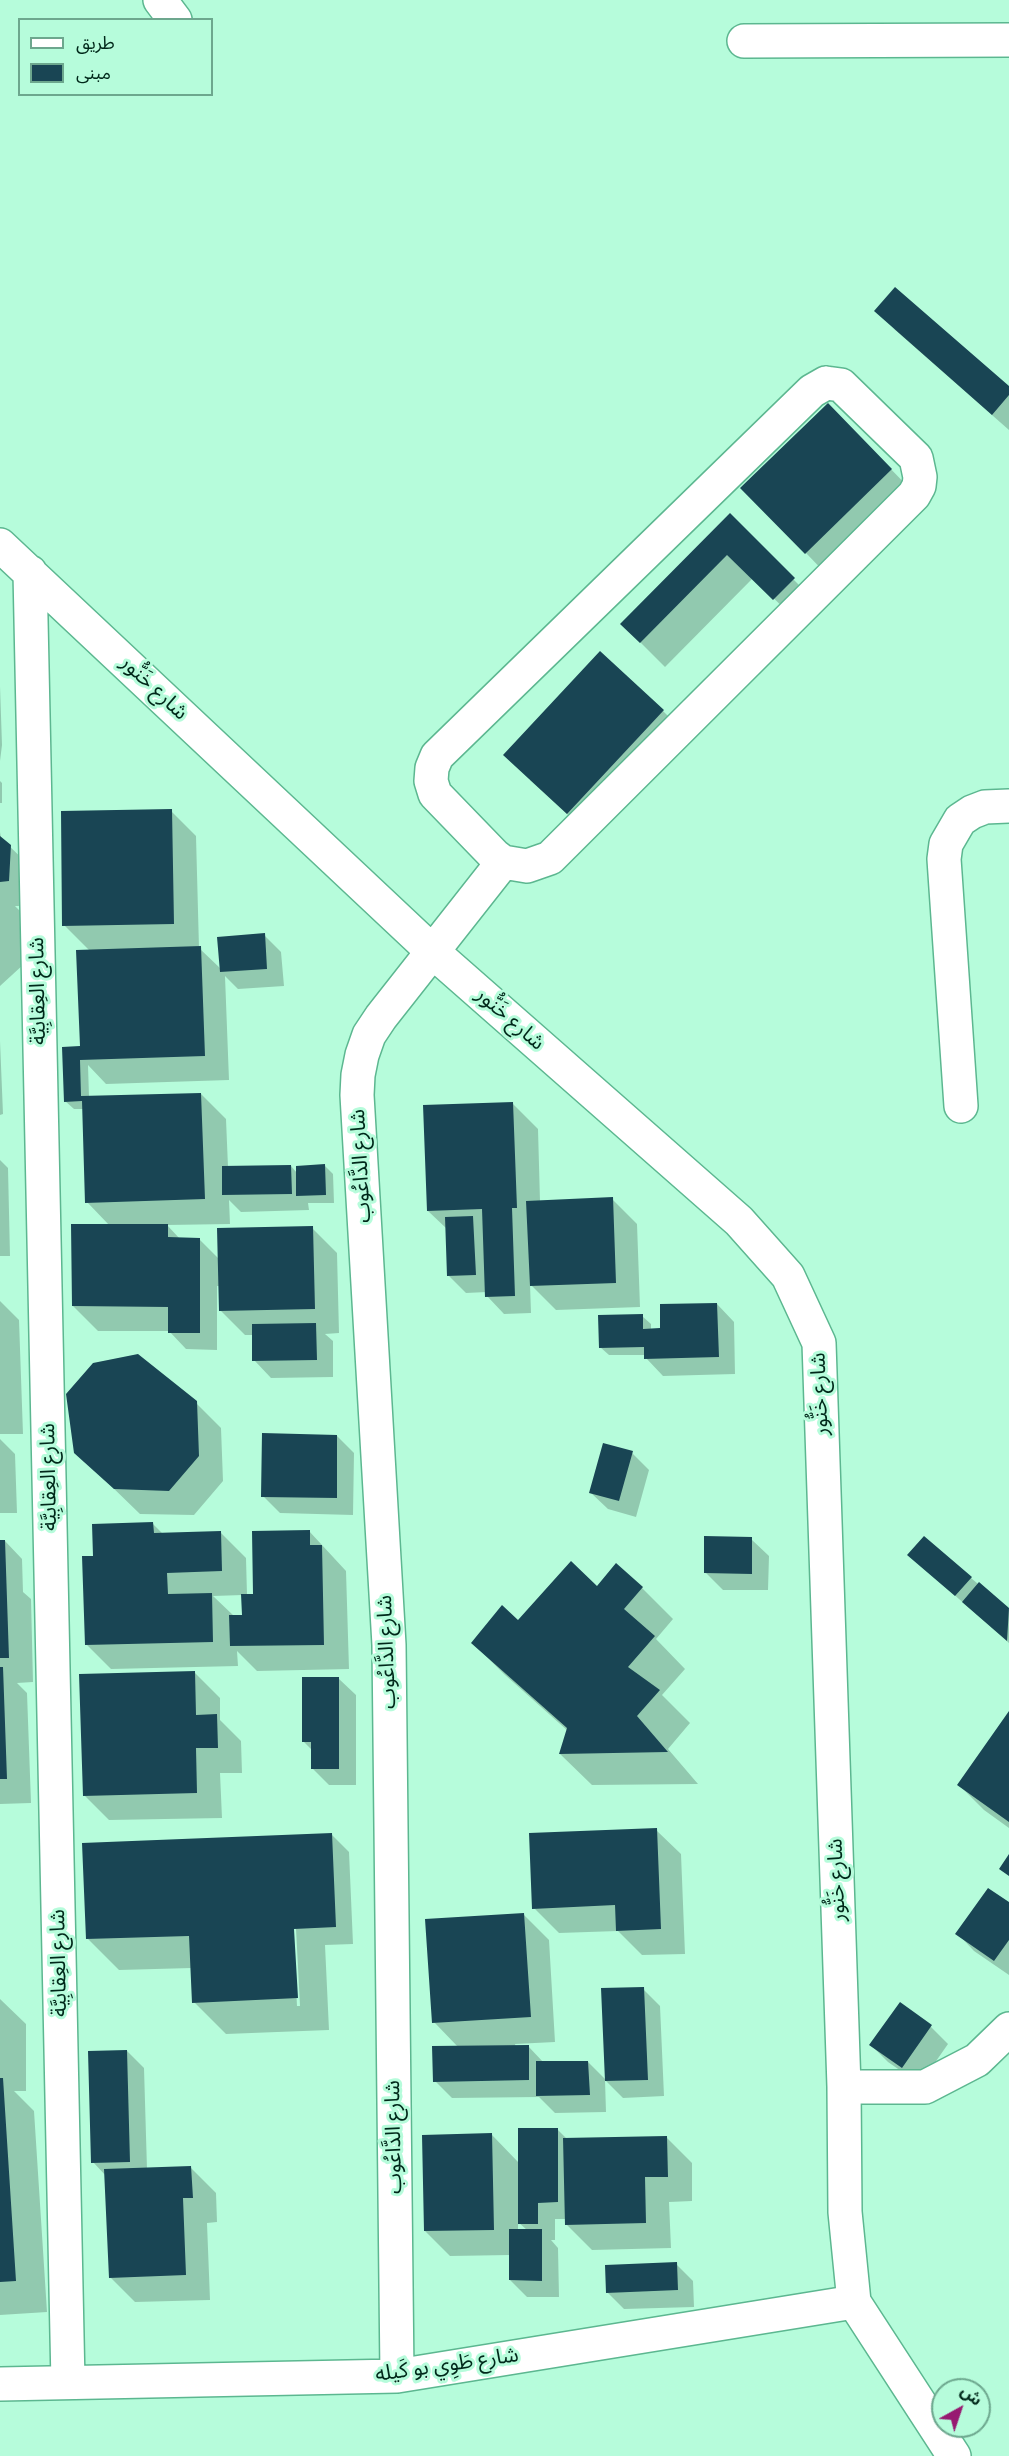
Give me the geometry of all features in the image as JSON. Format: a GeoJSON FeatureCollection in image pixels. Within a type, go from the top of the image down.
{"type":"FeatureCollection","features":[{"type":"Feature","properties":{"kind":"street"},"geometry":{"type":"LineString","coordinates":[[160,0],[174,18]]}},
{"type":"Feature","properties":{"kind":"street"},"geometry":{"type":"LineString","coordinates":[[744,41],[1009,40]]}},
{"type":"Feature","properties":{"kind":"street"},"geometry":{"type":"LineString","coordinates":[[825,383],[841,386],[916,458],[920,477],[914,495],[550,858],[527,866],[503,862],[488,850],[435,794],[431,781],[432,768],[437,756],[812,391],[825,383]]}},
{"type":"Feature","properties":{"kind":"street","name":"شارع خَنُّور"},"geometry":{"type":"LineString","coordinates":[[0,545],[434,952],[739,1221],[788,1276],[819,1342],[844,2087],[845,2212],[854,2302],[954,2456]]}},
{"type":"Feature","properties":{"kind":"street","name":"شارع العِقابِيَّة"},"geometry":{"type":"LineString","coordinates":[[30,572],[68,2382]]}},
{"type":"Feature","properties":{"kind":"street"},"geometry":{"type":"LineString","coordinates":[[961,1106],[944,859],[946,844],[960,820],[972,812],[985,807],[1009,806]]}},
{"type":"Feature","properties":{"kind":"street","name":"شارع الدَّاعُوب"},"geometry":{"type":"LineString","coordinates":[[397,2376],[389,1646],[357,1095],[362,1055],[369,1035],[503,862]]}},
{"type":"Feature","properties":{"kind":"street"},"geometry":{"type":"LineString","coordinates":[[844,2087],[925,2086],[977,2060],[1009,2029]]}},
{"type":"Feature","properties":{"kind":"street","name":"شارع طَوِي بو كَيله"},"geometry":{"type":"LineString","coordinates":[[0,2384],[397,2376],[854,2302]]}},
{"type":"Feature","properties":{"kind":"building"},"geometry":{"type":"Polygon","coordinates":[[[895,287],[1009,386],[1009,395],[992,415],[874,311],[895,287]]]}},
{"type":"Feature","properties":{"kind":"building"},"geometry":{"type":"Polygon","coordinates":[[[828,403],[892,469],[805,554],[740,488],[828,403]]]}},
{"type":"Feature","properties":{"kind":"building"},"geometry":{"type":"Polygon","coordinates":[[[730,513],[795,578],[773,600],[727,555],[640,643],[620,624],[730,513]]]}},
{"type":"Feature","properties":{"kind":"building"},"geometry":{"type":"Polygon","coordinates":[[[600,651],[664,710],[567,814],[503,755],[600,651]]]}},
{"type":"Feature","properties":{"kind":"building"},"geometry":{"type":"Polygon","coordinates":[[[172,809],[174,924],[62,926],[61,811],[172,809]]]}},
{"type":"Feature","properties":{"kind":"building"},"geometry":{"type":"Polygon","coordinates":[[[0,836],[11,845],[9,881],[0,882],[0,836]]]}},
{"type":"Feature","properties":{"kind":"building"},"geometry":{"type":"Polygon","coordinates":[[[265,933],[267,969],[220,972],[217,937],[265,933]]]}},
{"type":"Feature","properties":{"kind":"building"},"geometry":{"type":"Polygon","coordinates":[[[201,946],[205,1056],[80,1060],[81,1096],[201,1093],[205,1199],[85,1203],[82,1101],[64,1102],[62,1047],[80,1046],[76,950],[201,946]]]}},
{"type":"Feature","properties":{"kind":"building"},"geometry":{"type":"Polygon","coordinates":[[[513,1102],[517,1208],[512,1208],[515,1296],[485,1297],[482,1209],[427,1211],[423,1105],[513,1102]]]}},
{"type":"Feature","properties":{"kind":"building"},"geometry":{"type":"Polygon","coordinates":[[[325,1164],[326,1195],[296,1196],[296,1166],[325,1164]]]}},
{"type":"Feature","properties":{"kind":"building"},"geometry":{"type":"Polygon","coordinates":[[[291,1165],[292,1194],[222,1195],[222,1166],[291,1165]]]}},
{"type":"Feature","properties":{"kind":"building"},"geometry":{"type":"Polygon","coordinates":[[[613,1197],[616,1283],[530,1286],[526,1201],[613,1197]]]}},
{"type":"Feature","properties":{"kind":"building"},"geometry":{"type":"Polygon","coordinates":[[[473,1216],[476,1275],[447,1276],[445,1217],[473,1216]]]}},
{"type":"Feature","properties":{"kind":"building"},"geometry":{"type":"Polygon","coordinates":[[[71,1224],[168,1224],[168,1237],[200,1238],[200,1333],[168,1333],[168,1307],[72,1306],[71,1224]]]}},
{"type":"Feature","properties":{"kind":"building"},"geometry":{"type":"Polygon","coordinates":[[[313,1226],[315,1309],[219,1311],[217,1228],[313,1226]]]}},
{"type":"Feature","properties":{"kind":"building"},"geometry":{"type":"Polygon","coordinates":[[[717,1303],[719,1357],[644,1359],[644,1347],[599,1348],[598,1315],[643,1314],[643,1329],[660,1328],[660,1304],[717,1303]]]}},
{"type":"Feature","properties":{"kind":"building"},"geometry":{"type":"Polygon","coordinates":[[[316,1323],[317,1360],[252,1361],[252,1324],[316,1323]]]}},
{"type":"Feature","properties":{"kind":"building"},"geometry":{"type":"Polygon","coordinates":[[[138,1354],[197,1401],[199,1456],[169,1491],[114,1489],[74,1453],[66,1394],[93,1363],[138,1354]]]}},
{"type":"Feature","properties":{"kind":"building"},"geometry":{"type":"Polygon","coordinates":[[[262,1433],[337,1435],[337,1498],[261,1497],[262,1433]]]}},
{"type":"Feature","properties":{"kind":"building"},"geometry":{"type":"Polygon","coordinates":[[[603,1443],[633,1451],[619,1501],[589,1493],[603,1443]]]}},
{"type":"Feature","properties":{"kind":"building"},"geometry":{"type":"Polygon","coordinates":[[[153,1522],[154,1533],[221,1531],[222,1571],[167,1573],[168,1594],[212,1593],[213,1642],[85,1645],[82,1556],[93,1556],[92,1524],[153,1522]]]}},
{"type":"Feature","properties":{"kind":"building"},"geometry":{"type":"Polygon","coordinates":[[[310,1530],[310,1545],[322,1545],[324,1645],[230,1646],[229,1615],[242,1615],[241,1594],[253,1594],[252,1531],[310,1530]]]}},
{"type":"Feature","properties":{"kind":"building"},"geometry":{"type":"Polygon","coordinates":[[[704,1536],[752,1537],[752,1574],[704,1573],[704,1536]]]}},
{"type":"Feature","properties":{"kind":"building"},"geometry":{"type":"Polygon","coordinates":[[[924,1536],[972,1577],[955,1596],[907,1555],[924,1536]]]}},
{"type":"Feature","properties":{"kind":"building"},"geometry":{"type":"Polygon","coordinates":[[[0,1540],[5,1540],[9,1658],[0,1658],[0,1540]]]}},
{"type":"Feature","properties":{"kind":"building"},"geometry":{"type":"Polygon","coordinates":[[[571,1561],[597,1586],[616,1563],[643,1587],[624,1609],[655,1636],[628,1667],[660,1690],[637,1716],[668,1752],[559,1754],[567,1728],[471,1643],[502,1605],[518,1620],[571,1561]]]}},
{"type":"Feature","properties":{"kind":"building"},"geometry":{"type":"Polygon","coordinates":[[[979,1582],[1009,1608],[1007,1641],[962,1602],[979,1582]]]}},
{"type":"Feature","properties":{"kind":"building"},"geometry":{"type":"Polygon","coordinates":[[[0,1667],[3,1667],[7,1779],[0,1779],[0,1667]]]}},
{"type":"Feature","properties":{"kind":"building"},"geometry":{"type":"Polygon","coordinates":[[[195,1671],[196,1715],[217,1714],[218,1748],[196,1748],[197,1793],[83,1796],[79,1674],[195,1671]]]}},
{"type":"Feature","properties":{"kind":"building"},"geometry":{"type":"Polygon","coordinates":[[[302,1677],[339,1677],[339,1769],[311,1769],[311,1742],[302,1742],[302,1677]]]}},
{"type":"Feature","properties":{"kind":"building"},"geometry":{"type":"Polygon","coordinates":[[[1009,1711],[1009,1822],[957,1785],[1009,1711]]]}},
{"type":"Feature","properties":{"kind":"building"},"geometry":{"type":"Polygon","coordinates":[[[657,1828],[661,1929],[616,1931],[615,1905],[532,1909],[529,1833],[657,1828]]]}},
{"type":"Feature","properties":{"kind":"building"},"geometry":{"type":"Polygon","coordinates":[[[332,1833],[336,1927],[294,1929],[298,1998],[192,2003],[189,1936],[86,1939],[82,1843],[332,1833]]]}},
{"type":"Feature","properties":{"kind":"building"},"geometry":{"type":"Polygon","coordinates":[[[1009,1854],[1009,1876],[999,1869],[1009,1854]]]}},
{"type":"Feature","properties":{"kind":"building"},"geometry":{"type":"Polygon","coordinates":[[[988,1888],[1009,1902],[1009,1940],[994,1961],[955,1934],[988,1888]]]}},
{"type":"Feature","properties":{"kind":"building"},"geometry":{"type":"Polygon","coordinates":[[[524,1913],[531,2017],[432,2023],[425,1919],[524,1913]]]}},
{"type":"Feature","properties":{"kind":"building"},"geometry":{"type":"Polygon","coordinates":[[[644,1987],[648,2080],[605,2081],[601,1988],[644,1987]]]}},
{"type":"Feature","properties":{"kind":"building"},"geometry":{"type":"Polygon","coordinates":[[[900,2002],[932,2025],[902,2068],[869,2045],[900,2002]]]}},
{"type":"Feature","properties":{"kind":"building"},"geometry":{"type":"Polygon","coordinates":[[[529,2045],[529,2080],[433,2082],[432,2046],[529,2045]]]}},
{"type":"Feature","properties":{"kind":"building"},"geometry":{"type":"Polygon","coordinates":[[[127,2050],[130,2162],[91,2163],[88,2051],[127,2050]]]}},
{"type":"Feature","properties":{"kind":"building"},"geometry":{"type":"Polygon","coordinates":[[[536,2061],[588,2061],[590,2095],[536,2096],[536,2061]]]}},
{"type":"Feature","properties":{"kind":"building"},"geometry":{"type":"Polygon","coordinates":[[[0,2078],[3,2078],[16,2281],[0,2282],[0,2078]]]}},
{"type":"Feature","properties":{"kind":"building"},"geometry":{"type":"Polygon","coordinates":[[[518,2128],[558,2128],[558,2202],[538,2203],[538,2224],[518,2224],[518,2128]]]}},
{"type":"Feature","properties":{"kind":"building"},"geometry":{"type":"Polygon","coordinates":[[[492,2133],[494,2230],[424,2231],[422,2135],[492,2133]]]}},
{"type":"Feature","properties":{"kind":"building"},"geometry":{"type":"Polygon","coordinates":[[[667,2136],[668,2177],[645,2177],[646,2223],[565,2225],[563,2138],[667,2136]]]}},
{"type":"Feature","properties":{"kind":"building"},"geometry":{"type":"Polygon","coordinates":[[[191,2166],[193,2198],[183,2198],[186,2275],[109,2278],[104,2169],[191,2166]]]}},
{"type":"Feature","properties":{"kind":"building"},"geometry":{"type":"Polygon","coordinates":[[[509,2229],[542,2229],[542,2281],[509,2280],[509,2229]]]}},
{"type":"Feature","properties":{"kind":"building"},"geometry":{"type":"Polygon","coordinates":[[[677,2262],[678,2290],[606,2293],[605,2265],[677,2262]]]}}]}
